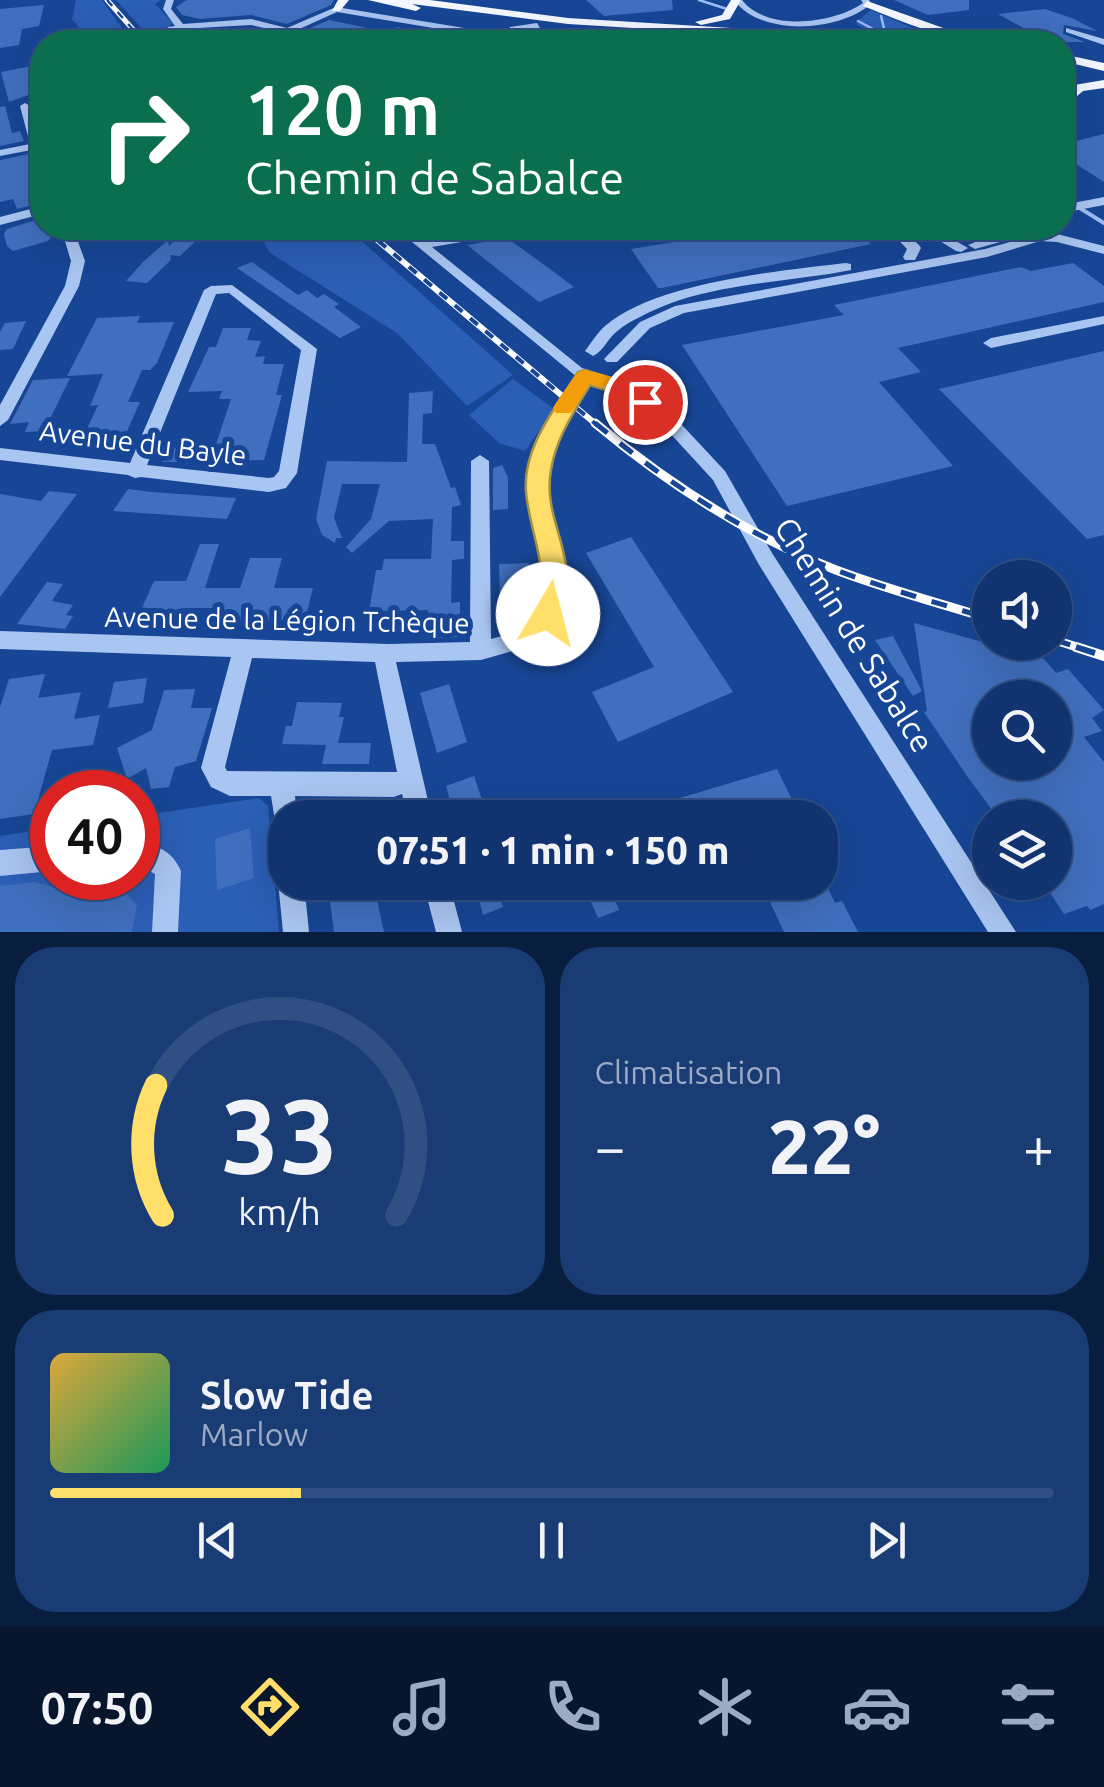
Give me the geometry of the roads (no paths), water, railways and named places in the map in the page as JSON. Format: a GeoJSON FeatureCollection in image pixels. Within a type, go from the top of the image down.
{"type":"FeatureCollection","features":[{"type":"Feature","properties":{"kind":"main road"},"geometry":{"type":"LineString","coordinates":[[373,0],[579,30]]}},
{"type":"Feature","properties":{"kind":"main road"},"geometry":{"type":"LineString","coordinates":[[405,0],[509,15]]}},
{"type":"Feature","properties":{"kind":"main road"},"geometry":{"type":"LineString","coordinates":[[568,21],[707,21],[726,16],[737,0]]}},
{"type":"Feature","properties":{"kind":"main road"},"geometry":{"type":"LineString","coordinates":[[863,2],[934,30]]}},
{"type":"Feature","properties":{"kind":"main road"},"geometry":{"type":"LineString","coordinates":[[424,9],[741,30]]}},
{"type":"Feature","properties":{"kind":"main road"},"geometry":{"type":"LineString","coordinates":[[1075,60],[1104,68]]}},
{"type":"Feature","properties":{"kind":"main road"},"geometry":{"type":"LineString","coordinates":[[1075,70],[1104,76]]}},
{"type":"Feature","properties":{"kind":"main road"},"geometry":{"type":"LineString","coordinates":[[1075,93],[1080,88],[1104,84]]}},
{"type":"Feature","properties":{"kind":"street"},"geometry":{"type":"LineString","coordinates":[[170,0],[167,9],[181,30]]}},
{"type":"Feature","properties":{"kind":"street"},"geometry":{"type":"LineString","coordinates":[[737,0],[743,11],[752,15],[815,22],[843,18],[863,2]]}},
{"type":"Feature","properties":{"kind":"street"},"geometry":{"type":"LineString","coordinates":[[178,28],[244,22],[287,30],[340,4],[471,30]]}},
{"type":"Feature","properties":{"kind":"street"},"geometry":{"type":"LineString","coordinates":[[839,30],[843,18]]}},
{"type":"Feature","properties":{"kind":"street"},"geometry":{"type":"LineString","coordinates":[[244,22],[274,30]]}},
{"type":"Feature","properties":{"kind":"street"},"geometry":{"type":"LineString","coordinates":[[815,22],[829,30]]}},
{"type":"Feature","properties":{"kind":"street"},"geometry":{"type":"LineString","coordinates":[[513,30],[537,26]]}},
{"type":"Feature","properties":{"kind":"street"},"geometry":{"type":"LineString","coordinates":[[194,27],[198,30]]}},
{"type":"Feature","properties":{"kind":"street"},"geometry":{"type":"LineString","coordinates":[[1075,32],[1104,42]]}},
{"type":"Feature","properties":{"kind":"street"},"geometry":{"type":"LineString","coordinates":[[25,106],[30,120]]}},
{"type":"Feature","properties":{"kind":"street"},"geometry":{"type":"LineString","coordinates":[[0,154],[30,147]]}},
{"type":"Feature","properties":{"kind":"street"},"geometry":{"type":"LineString","coordinates":[[1075,207],[1104,201]]}},
{"type":"Feature","properties":{"kind":"street"},"geometry":{"type":"LineString","coordinates":[[0,221],[30,213]]}},
{"type":"Feature","properties":{"kind":"street"},"geometry":{"type":"LineString","coordinates":[[1075,236],[1104,247]]}},
{"type":"Feature","properties":{"kind":"street"},"geometry":{"type":"LineString","coordinates":[[0,420],[72,286],[78,262],[71,240]]}},
{"type":"Feature","properties":{"kind":"street","name":"Chemin de Sabalce"},"geometry":{"type":"LineString","coordinates":[[416,240],[542,341],[629,390],[695,446],[719,476],[765,558],[1003,932]]}},
{"type":"Feature","properties":{"kind":"street"},"geometry":{"type":"LineString","coordinates":[[422,245],[451,240]]}},
{"type":"Feature","properties":{"kind":"street"},"geometry":{"type":"LineString","coordinates":[[906,240],[914,248],[910,257]]}},
{"type":"Feature","properties":{"kind":"street"},"geometry":{"type":"LineString","coordinates":[[947,240],[961,248]]}},
{"type":"Feature","properties":{"kind":"street","name":"Avenue de la Légion Tchèque"},"geometry":{"type":"LineString","coordinates":[[0,640],[388,653],[502,648],[530,634],[554,602],[556,575],[540,512],[539,470],[551,432],[606,335],[644,310],[688,294],[995,240]]}},
{"type":"Feature","properties":{"kind":"street"},"geometry":{"type":"LineString","coordinates":[[586,365],[612,364],[645,325],[680,309],[987,253],[1032,240]]}},
{"type":"Feature","properties":{"kind":"street","name":"Avenue du Bayle"},"geometry":{"type":"LineString","coordinates":[[0,454],[136,472],[270,486],[280,483],[288,473],[309,349],[232,290],[216,287],[206,296],[136,472]]}},
{"type":"Feature","properties":{"kind":"street"},"geometry":{"type":"LineString","coordinates":[[992,343],[1104,320]]}},
{"type":"Feature","properties":{"kind":"street"},"geometry":{"type":"LineString","coordinates":[[586,365],[612,364]]}},
{"type":"Feature","properties":{"kind":"street","name":"Chemin de Sabalce"},"geometry":{"type":"LineString","coordinates":[[612,364],[629,390]]}},
{"type":"Feature","properties":{"kind":"street"},"geometry":{"type":"LineString","coordinates":[[480,462],[481,651]]}},
{"type":"Feature","properties":{"kind":"street"},"geometry":{"type":"LineString","coordinates":[[243,650],[213,768],[218,780],[230,784],[394,784],[410,779]]}},
{"type":"Feature","properties":{"kind":"street"},"geometry":{"type":"LineString","coordinates":[[388,653],[384,666],[415,800]]}},
{"type":"Feature","properties":{"kind":"street"},"geometry":{"type":"LineString","coordinates":[[282,783],[283,800]]}},
{"type":"Feature","properties":{"kind":"street"},"geometry":{"type":"LineString","coordinates":[[160,860],[168,872],[165,932]]}},
{"type":"Feature","properties":{"kind":"street"},"geometry":{"type":"LineString","coordinates":[[0,863],[30,861]]}},
{"type":"Feature","properties":{"kind":"street"},"geometry":{"type":"LineString","coordinates":[[293,900],[296,932]]}},
{"type":"Feature","properties":{"kind":"street"},"geometry":{"type":"LineString","coordinates":[[441,900],[449,932]]}},
{"type":"Feature","properties":{"kind":"waterway"},"geometry":{"type":"LineString","coordinates":[[699,0],[727,9]]}},
{"type":"Feature","properties":{"kind":"waterway"},"geometry":{"type":"LineString","coordinates":[[881,16],[884,30]]}},
{"type":"Feature","properties":{"kind":"waterway"},"geometry":{"type":"LineString","coordinates":[[858,21],[875,30]]}},
{"type":"Feature","properties":{"kind":"waterway"},"geometry":{"type":"LineString","coordinates":[[1075,205],[1104,223]]}},
{"type":"Feature","properties":{"kind":"railway"},"geometry":{"type":"LineString","coordinates":[[107,0],[133,30]]}},
{"type":"Feature","properties":{"kind":"railway"},"geometry":{"type":"LineString","coordinates":[[377,240],[598,426]]}},
{"type":"Feature","properties":{"kind":"railway"},"geometry":{"type":"LineString","coordinates":[[595,423],[680,487],[771,541],[855,577],[972,613]]}},
{"type":"Feature","properties":{"kind":"railway"},"geometry":{"type":"LineString","coordinates":[[1072,645],[1083,649]]}},
{"type":"Feature","properties":{"kind":"railway"},"geometry":{"type":"LineString","coordinates":[[1076,647],[1104,656]]}}]}
